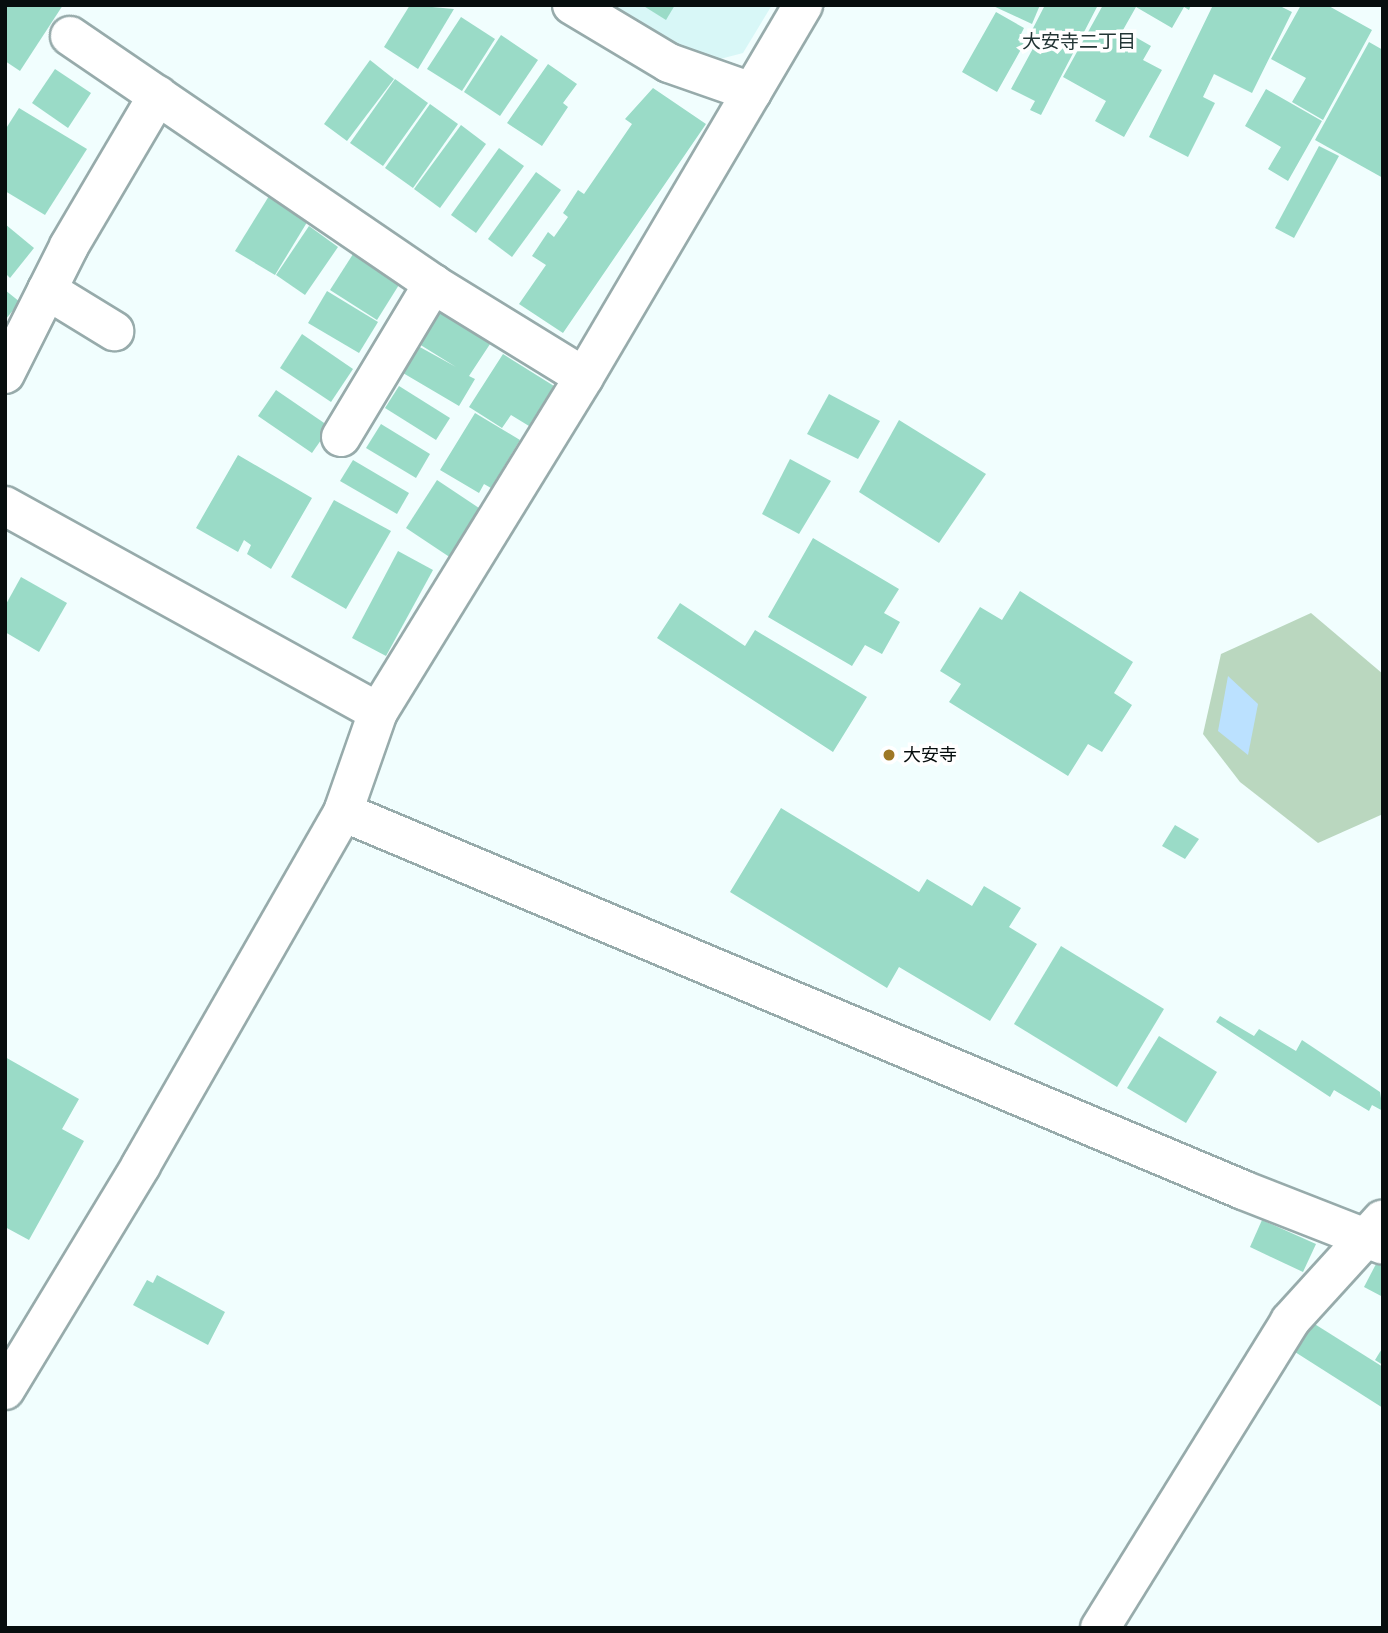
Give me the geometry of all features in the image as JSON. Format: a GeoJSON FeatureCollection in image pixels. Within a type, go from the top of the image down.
{"type":"FeatureCollection","features":[{"type":"Feature","properties":{"kind":"street"},"geometry":{"type":"LineString","coordinates":[[572,5],[669,63],[752,92]]}},
{"type":"Feature","properties":{"kind":"street"},"geometry":{"type":"LineString","coordinates":[[5,1390],[141,1165],[343,811],[377,712],[584,377],[803,5]]}},
{"type":"Feature","properties":{"kind":"street"},"geometry":{"type":"LineString","coordinates":[[70,36],[158,95],[223,155],[584,377]]}},
{"type":"Feature","properties":{"kind":"street"},"geometry":{"type":"LineString","coordinates":[[6,373],[47,290],[158,95]]}},
{"type":"Feature","properties":{"kind":"street"},"geometry":{"type":"LineString","coordinates":[[341,437],[433,284]]}},
{"type":"Feature","properties":{"kind":"street"},"geometry":{"type":"LineString","coordinates":[[47,290],[114,331]]}},
{"type":"Feature","properties":{"kind":"street"},"geometry":{"type":"LineString","coordinates":[[5,506],[377,712]]}},
{"type":"Feature","properties":{"kind":"street"},"geometry":{"type":"LineString","coordinates":[[343,811],[1243,1190],[1378,1234]]}},
{"type":"Feature","properties":{"kind":"street"},"geometry":{"type":"LineString","coordinates":[[1100,1628],[1290,1321],[1335,1267],[1378,1234]]}},
{"type":"Feature","properties":{"kind":"shaded area"},"geometry":{"type":"Polygon","coordinates":[[[606,5],[772,5],[743,53],[701,64],[606,5]]]}},
{"type":"Feature","properties":{"kind":"green space"},"geometry":{"type":"Polygon","coordinates":[[[1311,613],[1383,674],[1383,814],[1318,843],[1240,782],[1203,734],[1221,654],[1311,613]]]}},
{"type":"Feature","properties":{"kind":"water"},"geometry":{"type":"Polygon","coordinates":[[[1228,676],[1258,704],[1248,755],[1218,731],[1228,676]]]}},
{"type":"Feature","properties":{"kind":"building"},"geometry":{"type":"Polygon","coordinates":[[[5,5],[63,5],[20,71],[5,61],[5,5]]]}},
{"type":"Feature","properties":{"kind":"building"},"geometry":{"type":"Polygon","coordinates":[[[410,5],[454,9],[418,69],[384,47],[410,5]]]}},
{"type":"Feature","properties":{"kind":"building"},"geometry":{"type":"Polygon","coordinates":[[[642,5],[675,5],[666,20],[642,5]]]}},
{"type":"Feature","properties":{"kind":"building"},"geometry":{"type":"Polygon","coordinates":[[[991,5],[1040,5],[1032,24],[991,5]]]}},
{"type":"Feature","properties":{"kind":"building"},"geometry":{"type":"Polygon","coordinates":[[[1045,5],[1098,5],[1041,115],[1030,110],[1035,101],[1011,89],[1037,41],[1029,36],[1045,5]]]}},
{"type":"Feature","properties":{"kind":"building"},"geometry":{"type":"Polygon","coordinates":[[[1103,5],[1191,5],[1189,10],[1184,7],[1172,28],[1136,7],[1123,30],[1151,46],[1143,60],[1162,70],[1124,137],[1095,121],[1106,101],[1063,77],[1103,5]]]}},
{"type":"Feature","properties":{"kind":"building"},"geometry":{"type":"Polygon","coordinates":[[[1213,5],[1278,5],[1292,12],[1252,93],[1214,74],[1203,97],[1215,103],[1188,157],[1149,137],[1213,5]]]}},
{"type":"Feature","properties":{"kind":"building"},"geometry":{"type":"Polygon","coordinates":[[[1301,5],[1327,5],[1372,30],[1323,120],[1292,102],[1306,78],[1271,59],[1301,5]]]}},
{"type":"Feature","properties":{"kind":"building"},"geometry":{"type":"Polygon","coordinates":[[[996,12],[1024,28],[1018,40],[1024,44],[997,92],[962,72],[996,12]]]}},
{"type":"Feature","properties":{"kind":"building"},"geometry":{"type":"Polygon","coordinates":[[[461,17],[495,39],[462,91],[427,69],[461,17]]]}},
{"type":"Feature","properties":{"kind":"building"},"geometry":{"type":"Polygon","coordinates":[[[501,35],[538,60],[500,116],[464,92],[501,35]]]}},
{"type":"Feature","properties":{"kind":"building"},"geometry":{"type":"Polygon","coordinates":[[[1369,42],[1383,50],[1383,178],[1315,140],[1369,42]]]}},
{"type":"Feature","properties":{"kind":"building"},"geometry":{"type":"Polygon","coordinates":[[[370,60],[394,79],[347,141],[324,124],[370,60]]]}},
{"type":"Feature","properties":{"kind":"building"},"geometry":{"type":"Polygon","coordinates":[[[548,64],[577,84],[563,103],[568,107],[542,146],[507,123],[548,64]]]}},
{"type":"Feature","properties":{"kind":"building"},"geometry":{"type":"Polygon","coordinates":[[[55,69],[91,93],[68,128],[32,103],[55,69]]]}},
{"type":"Feature","properties":{"kind":"building"},"geometry":{"type":"Polygon","coordinates":[[[395,79],[428,103],[383,166],[350,143],[395,79]]]}},
{"type":"Feature","properties":{"kind":"building"},"geometry":{"type":"Polygon","coordinates":[[[653,88],[706,124],[563,333],[519,304],[546,265],[532,256],[548,232],[554,237],[568,217],[563,213],[578,190],[584,194],[632,124],[625,119],[653,88]]]}},
{"type":"Feature","properties":{"kind":"building"},"geometry":{"type":"Polygon","coordinates":[[[1266,89],[1322,121],[1288,181],[1268,169],[1281,147],[1245,126],[1266,89]]]}},
{"type":"Feature","properties":{"kind":"building"},"geometry":{"type":"Polygon","coordinates":[[[430,104],[458,124],[413,188],[385,168],[430,104]]]}},
{"type":"Feature","properties":{"kind":"building"},"geometry":{"type":"Polygon","coordinates":[[[19,108],[87,149],[45,215],[5,191],[5,130],[19,108]]]}},
{"type":"Feature","properties":{"kind":"building"},"geometry":{"type":"Polygon","coordinates":[[[461,125],[486,144],[440,208],[414,189],[461,125]]]}},
{"type":"Feature","properties":{"kind":"building"},"geometry":{"type":"Polygon","coordinates":[[[1319,146],[1339,156],[1294,238],[1275,228],[1319,146]]]}},
{"type":"Feature","properties":{"kind":"building"},"geometry":{"type":"Polygon","coordinates":[[[499,148],[524,166],[476,233],[451,215],[499,148]]]}},
{"type":"Feature","properties":{"kind":"building"},"geometry":{"type":"Polygon","coordinates":[[[536,172],[561,190],[512,257],[488,239],[536,172]]]}},
{"type":"Feature","properties":{"kind":"building"},"geometry":{"type":"Polygon","coordinates":[[[269,196],[309,219],[275,275],[235,251],[269,196]]]}},
{"type":"Feature","properties":{"kind":"building"},"geometry":{"type":"Polygon","coordinates":[[[5,224],[34,248],[10,278],[5,273],[5,224]]]}},
{"type":"Feature","properties":{"kind":"building"},"geometry":{"type":"Polygon","coordinates":[[[309,226],[338,247],[305,295],[276,275],[309,226]]]}},
{"type":"Feature","properties":{"kind":"building"},"geometry":{"type":"Polygon","coordinates":[[[355,251],[402,280],[377,320],[330,290],[355,251]]]}},
{"type":"Feature","properties":{"kind":"building"},"geometry":{"type":"Polygon","coordinates":[[[5,290],[20,302],[5,320],[5,290]]]}},
{"type":"Feature","properties":{"kind":"building"},"geometry":{"type":"Polygon","coordinates":[[[327,291],[378,322],[359,353],[308,323],[327,291]]]}},
{"type":"Feature","properties":{"kind":"building"},"geometry":{"type":"Polygon","coordinates":[[[441,309],[492,341],[469,376],[475,379],[459,406],[403,373],[418,346],[456,367],[419,344],[441,309]]]}},
{"type":"Feature","properties":{"kind":"building"},"geometry":{"type":"Polygon","coordinates":[[[302,334],[353,369],[331,402],[280,368],[302,334]]]}},
{"type":"Feature","properties":{"kind":"building"},"geometry":{"type":"Polygon","coordinates":[[[503,354],[554,386],[529,426],[511,415],[502,428],[469,407],[503,354]]]}},
{"type":"Feature","properties":{"kind":"building"},"geometry":{"type":"Polygon","coordinates":[[[399,386],[450,418],[436,440],[385,408],[399,386]]]}},
{"type":"Feature","properties":{"kind":"building"},"geometry":{"type":"Polygon","coordinates":[[[276,390],[330,427],[312,453],[258,416],[276,390]]]}},
{"type":"Feature","properties":{"kind":"building"},"geometry":{"type":"Polygon","coordinates":[[[829,394],[880,421],[858,459],[807,434],[829,394]]]}},
{"type":"Feature","properties":{"kind":"building"},"geometry":{"type":"Polygon","coordinates":[[[475,413],[520,440],[491,488],[484,484],[479,493],[440,470],[475,413]]]}},
{"type":"Feature","properties":{"kind":"building"},"geometry":{"type":"Polygon","coordinates":[[[899,420],[986,474],[939,543],[859,492],[899,420]]]}},
{"type":"Feature","properties":{"kind":"building"},"geometry":{"type":"Polygon","coordinates":[[[381,424],[430,454],[416,478],[366,448],[381,424]]]}},
{"type":"Feature","properties":{"kind":"building"},"geometry":{"type":"Polygon","coordinates":[[[238,455],[312,498],[271,569],[247,554],[251,545],[244,540],[238,552],[196,528],[238,455]]]}},
{"type":"Feature","properties":{"kind":"building"},"geometry":{"type":"Polygon","coordinates":[[[790,459],[831,481],[799,534],[762,514],[790,459]]]}},
{"type":"Feature","properties":{"kind":"building"},"geometry":{"type":"Polygon","coordinates":[[[353,460],[409,493],[397,514],[340,481],[353,460]]]}},
{"type":"Feature","properties":{"kind":"building"},"geometry":{"type":"Polygon","coordinates":[[[437,480],[482,510],[451,558],[406,528],[437,480]]]}},
{"type":"Feature","properties":{"kind":"building"},"geometry":{"type":"Polygon","coordinates":[[[334,500],[391,531],[346,609],[291,577],[334,500]]]}},
{"type":"Feature","properties":{"kind":"building"},"geometry":{"type":"Polygon","coordinates":[[[813,538],[899,589],[884,613],[900,622],[882,654],[865,645],[852,666],[768,617],[813,538]]]}},
{"type":"Feature","properties":{"kind":"building"},"geometry":{"type":"Polygon","coordinates":[[[398,551],[433,570],[386,656],[352,638],[398,551]]]}},
{"type":"Feature","properties":{"kind":"building"},"geometry":{"type":"Polygon","coordinates":[[[21,577],[67,603],[39,652],[5,632],[5,606],[21,577]]]}},
{"type":"Feature","properties":{"kind":"building"},"geometry":{"type":"Polygon","coordinates":[[[1020,591],[1133,662],[1114,693],[1132,705],[1102,752],[1088,744],[1068,776],[949,702],[961,684],[940,671],[980,607],[1002,620],[1020,591]]]}},
{"type":"Feature","properties":{"kind":"building"},"geometry":{"type":"Polygon","coordinates":[[[680,603],[745,646],[755,630],[867,697],[833,752],[657,638],[680,603]]]}},
{"type":"Feature","properties":{"kind":"building"},"geometry":{"type":"Polygon","coordinates":[[[781,808],[919,892],[927,879],[972,906],[984,886],[1021,908],[1009,927],[1037,944],[990,1021],[899,967],[887,988],[730,892],[781,808]]]}},
{"type":"Feature","properties":{"kind":"building"},"geometry":{"type":"Polygon","coordinates":[[[1175,825],[1199,839],[1185,859],[1162,846],[1175,825]]]}},
{"type":"Feature","properties":{"kind":"building"},"geometry":{"type":"Polygon","coordinates":[[[1061,946],[1164,1009],[1117,1087],[1014,1024],[1061,946]]]}},
{"type":"Feature","properties":{"kind":"building"},"geometry":{"type":"Polygon","coordinates":[[[1220,1016],[1254,1036],[1259,1029],[1296,1051],[1302,1040],[1380,1092],[1383,1111],[1372,1105],[1369,1111],[1334,1090],[1330,1097],[1216,1022],[1220,1016]]]}},
{"type":"Feature","properties":{"kind":"building"},"geometry":{"type":"Polygon","coordinates":[[[1159,1036],[1217,1072],[1186,1123],[1127,1088],[1159,1036]]]}},
{"type":"Feature","properties":{"kind":"building"},"geometry":{"type":"Polygon","coordinates":[[[5,1057],[79,1099],[62,1129],[84,1141],[29,1240],[5,1227],[5,1057]]]}},
{"type":"Feature","properties":{"kind":"building"},"geometry":{"type":"Polygon","coordinates":[[[1262,1220],[1316,1244],[1303,1272],[1250,1247],[1262,1220]]]}},
{"type":"Feature","properties":{"kind":"building"},"geometry":{"type":"Polygon","coordinates":[[[1376,1264],[1383,1267],[1383,1297],[1364,1287],[1376,1264]]]}},
{"type":"Feature","properties":{"kind":"building"},"geometry":{"type":"Polygon","coordinates":[[[157,1275],[225,1312],[208,1345],[133,1305],[147,1280],[153,1283],[157,1275]]]}},
{"type":"Feature","properties":{"kind":"building"},"geometry":{"type":"Polygon","coordinates":[[[1313,1323],[1383,1367],[1383,1408],[1295,1352],[1313,1323]]]}},
{"type":"Feature","properties":{"kind":"building"},"geometry":{"type":"Polygon","coordinates":[[[1383,1347],[1383,1365],[1375,1360],[1383,1347]]]}},
{"type":"Feature","properties":{"kind":"place","name":"大安寺"},"geometry":{"type":"Point","coordinates":[889,755]}},
{"type":"Feature","properties":{"kind":"district","name":"大安寺二丁目"},"geometry":{"type":"Point","coordinates":[1079,42]}}]}
